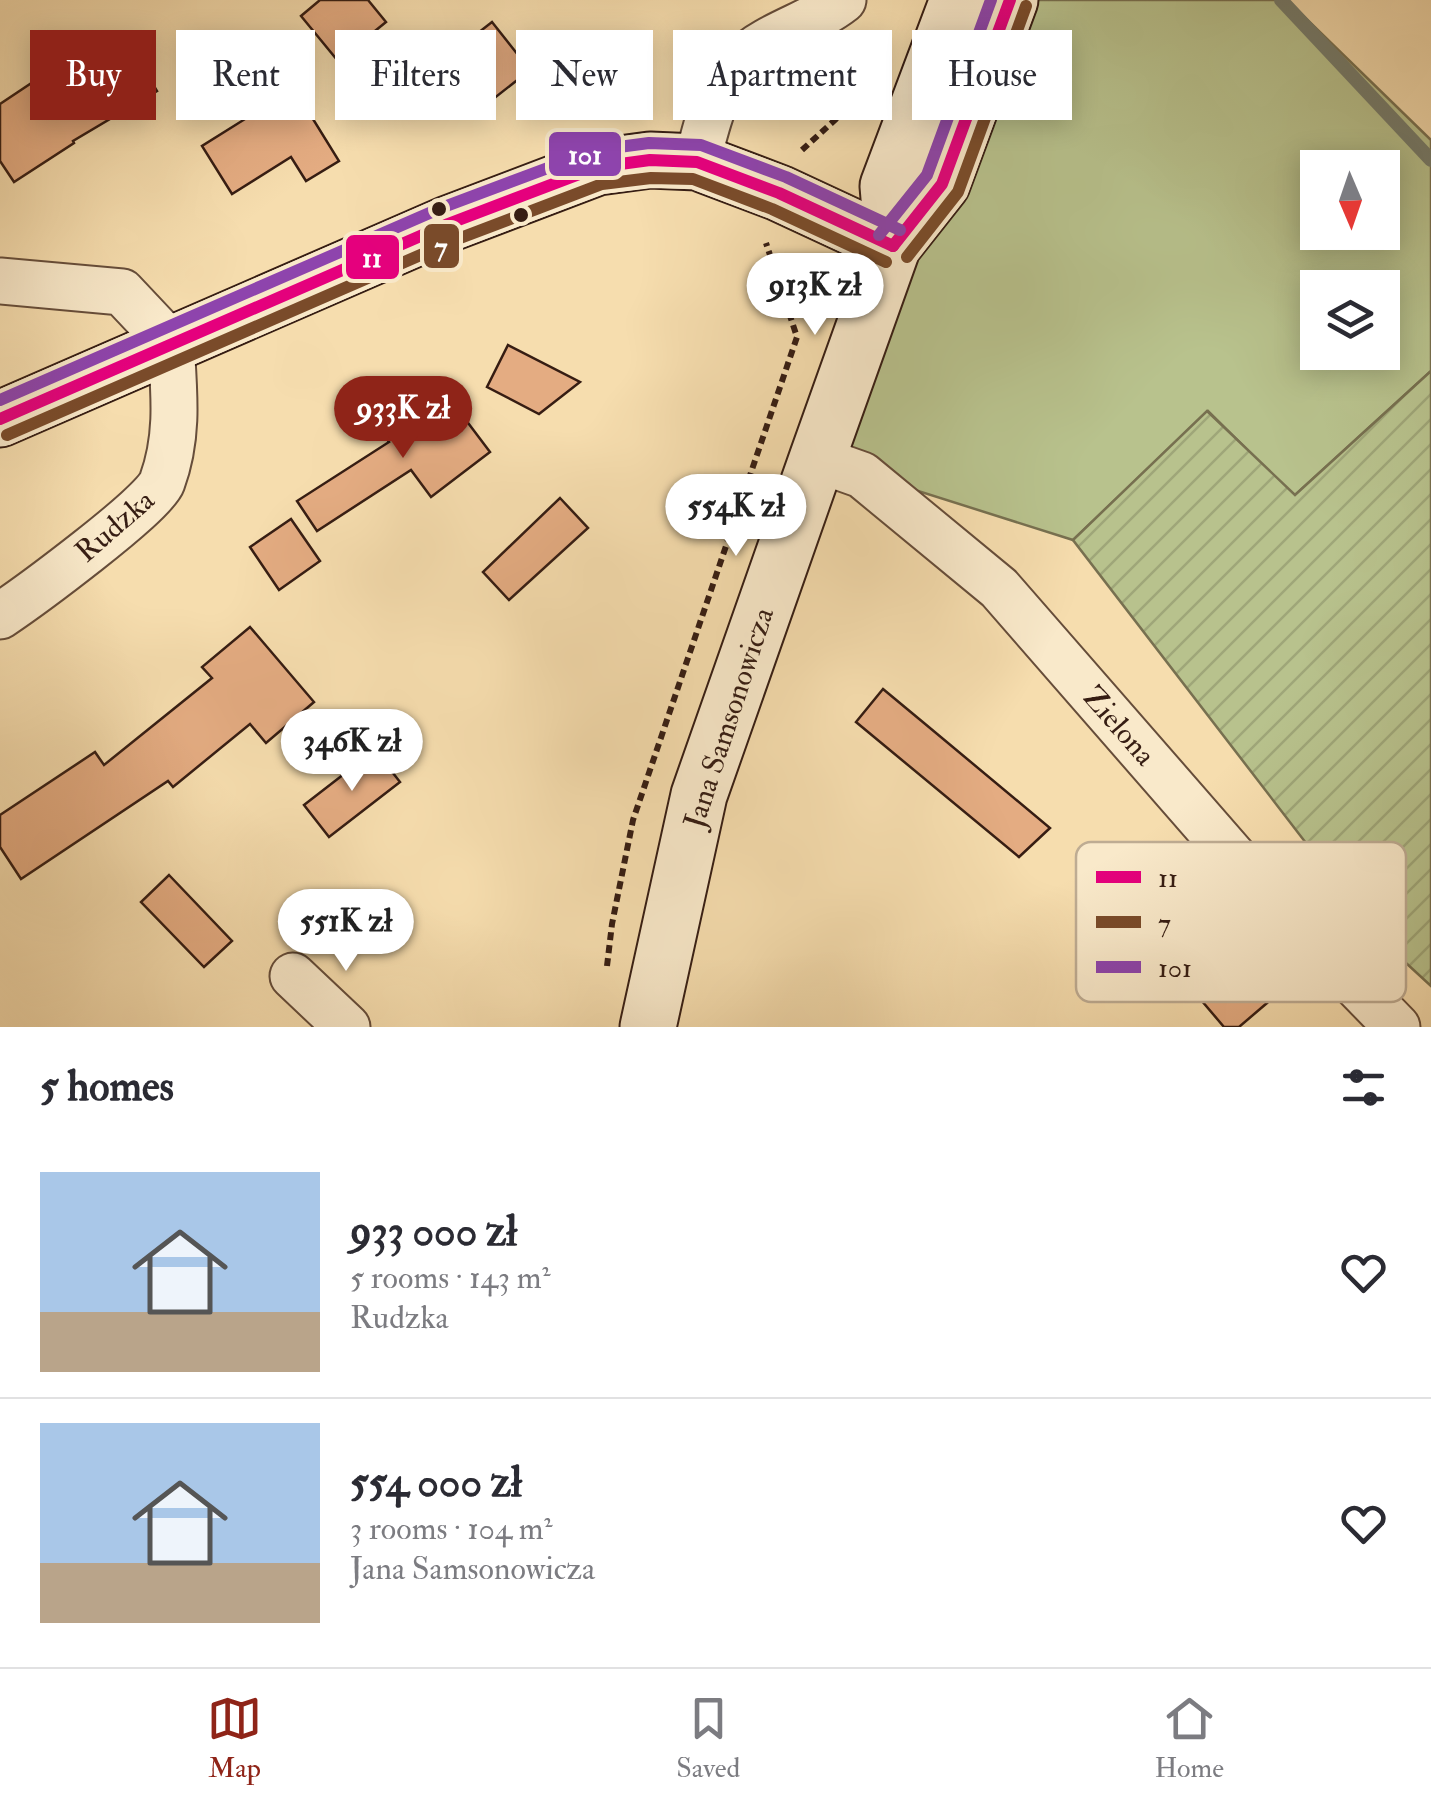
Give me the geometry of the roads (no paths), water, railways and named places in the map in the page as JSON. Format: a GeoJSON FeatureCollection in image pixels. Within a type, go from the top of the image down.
{"type":"FeatureCollection","features":[{"type":"Feature","properties":{"kind":"main road","name":"Jana Samsonowicza"},"geometry":{"type":"LineString","coordinates":[[893,246],[888,186],[958,0]]}},
{"type":"Feature","properties":{"kind":"main road","name":"Jana Samsonowicza"},"geometry":{"type":"LineString","coordinates":[[648,1027],[699,795],[817,458],[893,246],[942,184],[1010,0]]}},
{"type":"Feature","properties":{"kind":"main road"},"geometry":{"type":"LineString","coordinates":[[0,418],[448,224],[598,167],[650,160],[697,162],[779,193],[893,246]]}},
{"type":"Feature","properties":{"kind":"street"},"geometry":{"type":"LineString","coordinates":[[697,162],[714,98],[730,74],[761,44],[828,12],[844,0]]}},
{"type":"Feature","properties":{"kind":"street"},"geometry":{"type":"LineString","coordinates":[[0,281],[122,292],[171,344]]}},
{"type":"Feature","properties":{"kind":"street","name":"Rudzka"},"geometry":{"type":"LineString","coordinates":[[0,616],[50,582],[161,487],[176,424],[171,344]]}},
{"type":"Feature","properties":{"kind":"street","name":"Zielona"},"geometry":{"type":"LineString","coordinates":[[817,458],[862,475],[999,588],[1220,842]]}},
{"type":"Feature","properties":{"kind":"street"},"geometry":{"type":"LineString","coordinates":[[293,976],[347,1027]]}},
{"type":"Feature","properties":{"kind":"street","name":"Zielona"},"geometry":{"type":"LineString","coordinates":[[1372,1002],[1396,1027]]}},
{"type":"Feature","properties":{"kind":"waterway"},"geometry":{"type":"LineString","coordinates":[[1281,0],[1431,160]]}}]}
